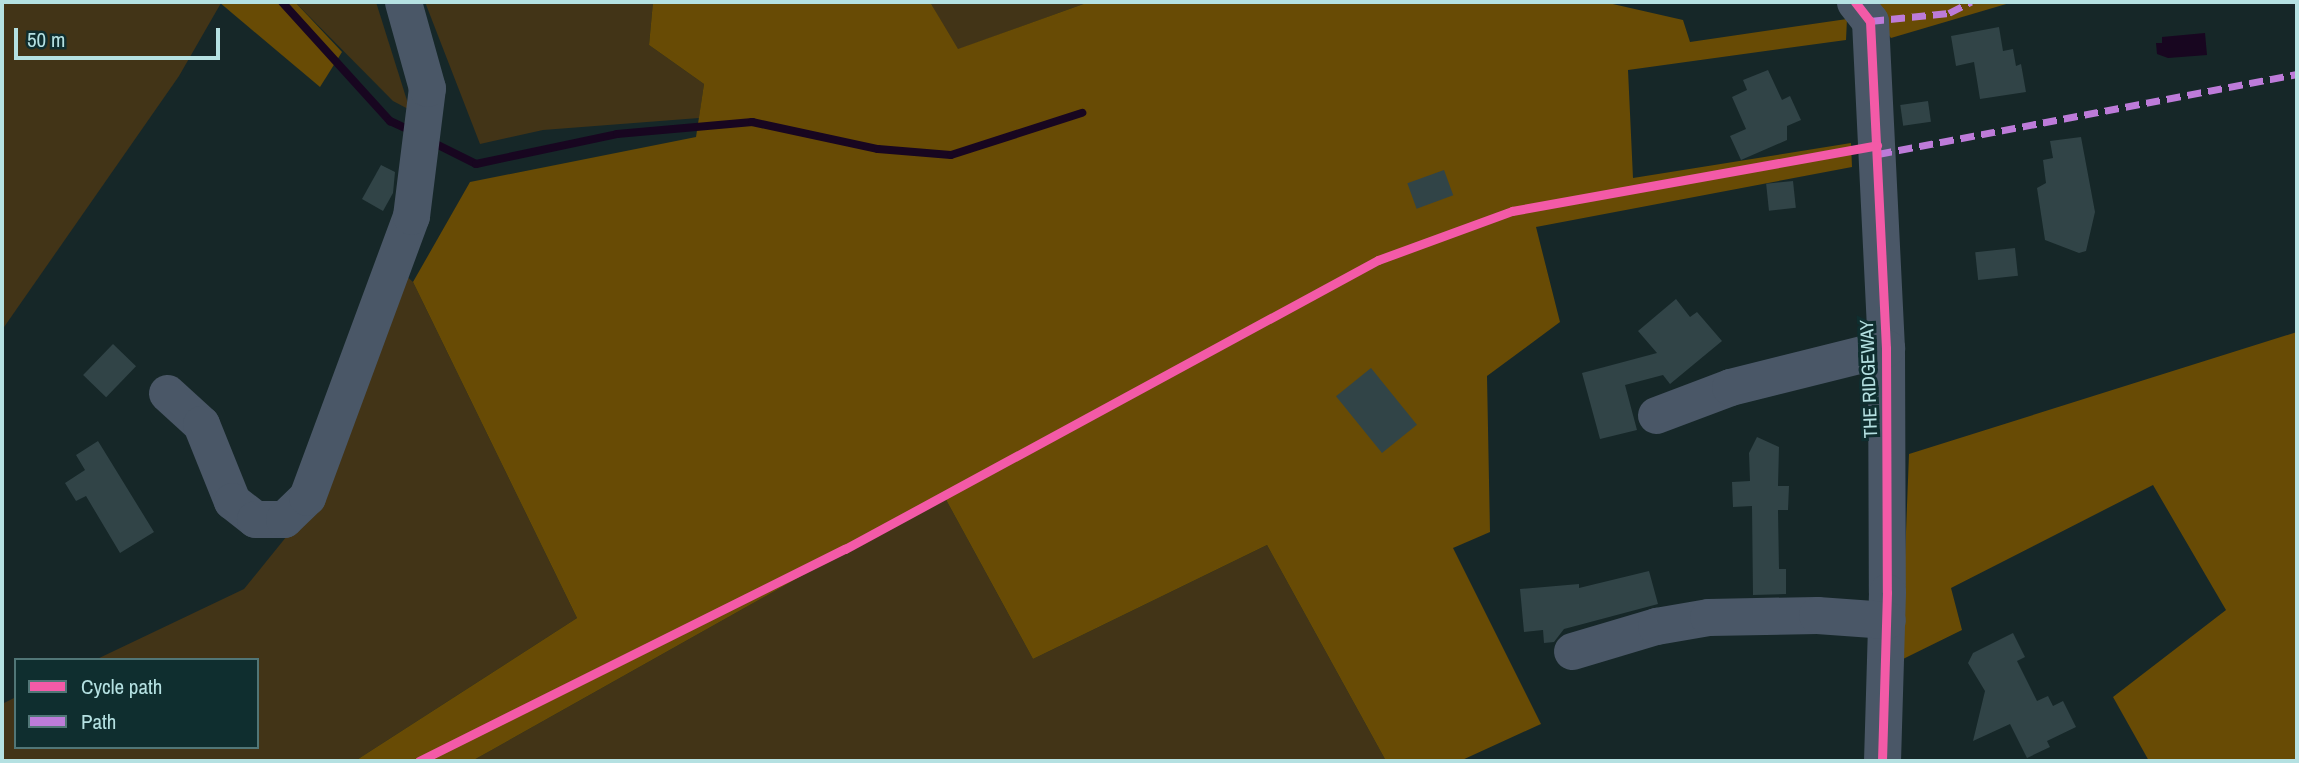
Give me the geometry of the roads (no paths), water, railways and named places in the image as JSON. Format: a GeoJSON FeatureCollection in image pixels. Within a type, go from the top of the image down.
{"type":"FeatureCollection","features":[{"type":"Feature","properties":{"kind":"street"},"geometry":{"type":"LineString","coordinates":[[167,393],[201,424],[232,501],[255,519],[284,519],[307,497],[411,216],[427,88],[404,2]]}},
{"type":"Feature","properties":{"kind":"street","name":"THE RIDGEWAY"},"geometry":{"type":"LineString","coordinates":[[1855,2],[1870,21],[1886,348],[1887,620],[1882,761]]}},
{"type":"Feature","properties":{"kind":"street"},"geometry":{"type":"LineString","coordinates":[[1656,415],[1730,387],[1886,348]]}},
{"type":"Feature","properties":{"kind":"street"},"geometry":{"type":"LineString","coordinates":[[1572,651],[1656,626],[1708,617],[1816,615],[1887,620]]}},
{"type":"Feature","properties":{"kind":"waterway"},"geometry":{"type":"LineString","coordinates":[[282,2],[390,121],[411,131]]}},
{"type":"Feature","properties":{"kind":"waterway"},"geometry":{"type":"LineString","coordinates":[[432,142],[476,164],[617,134],[752,122],[878,149],[951,155],[1082,113]]}}]}
